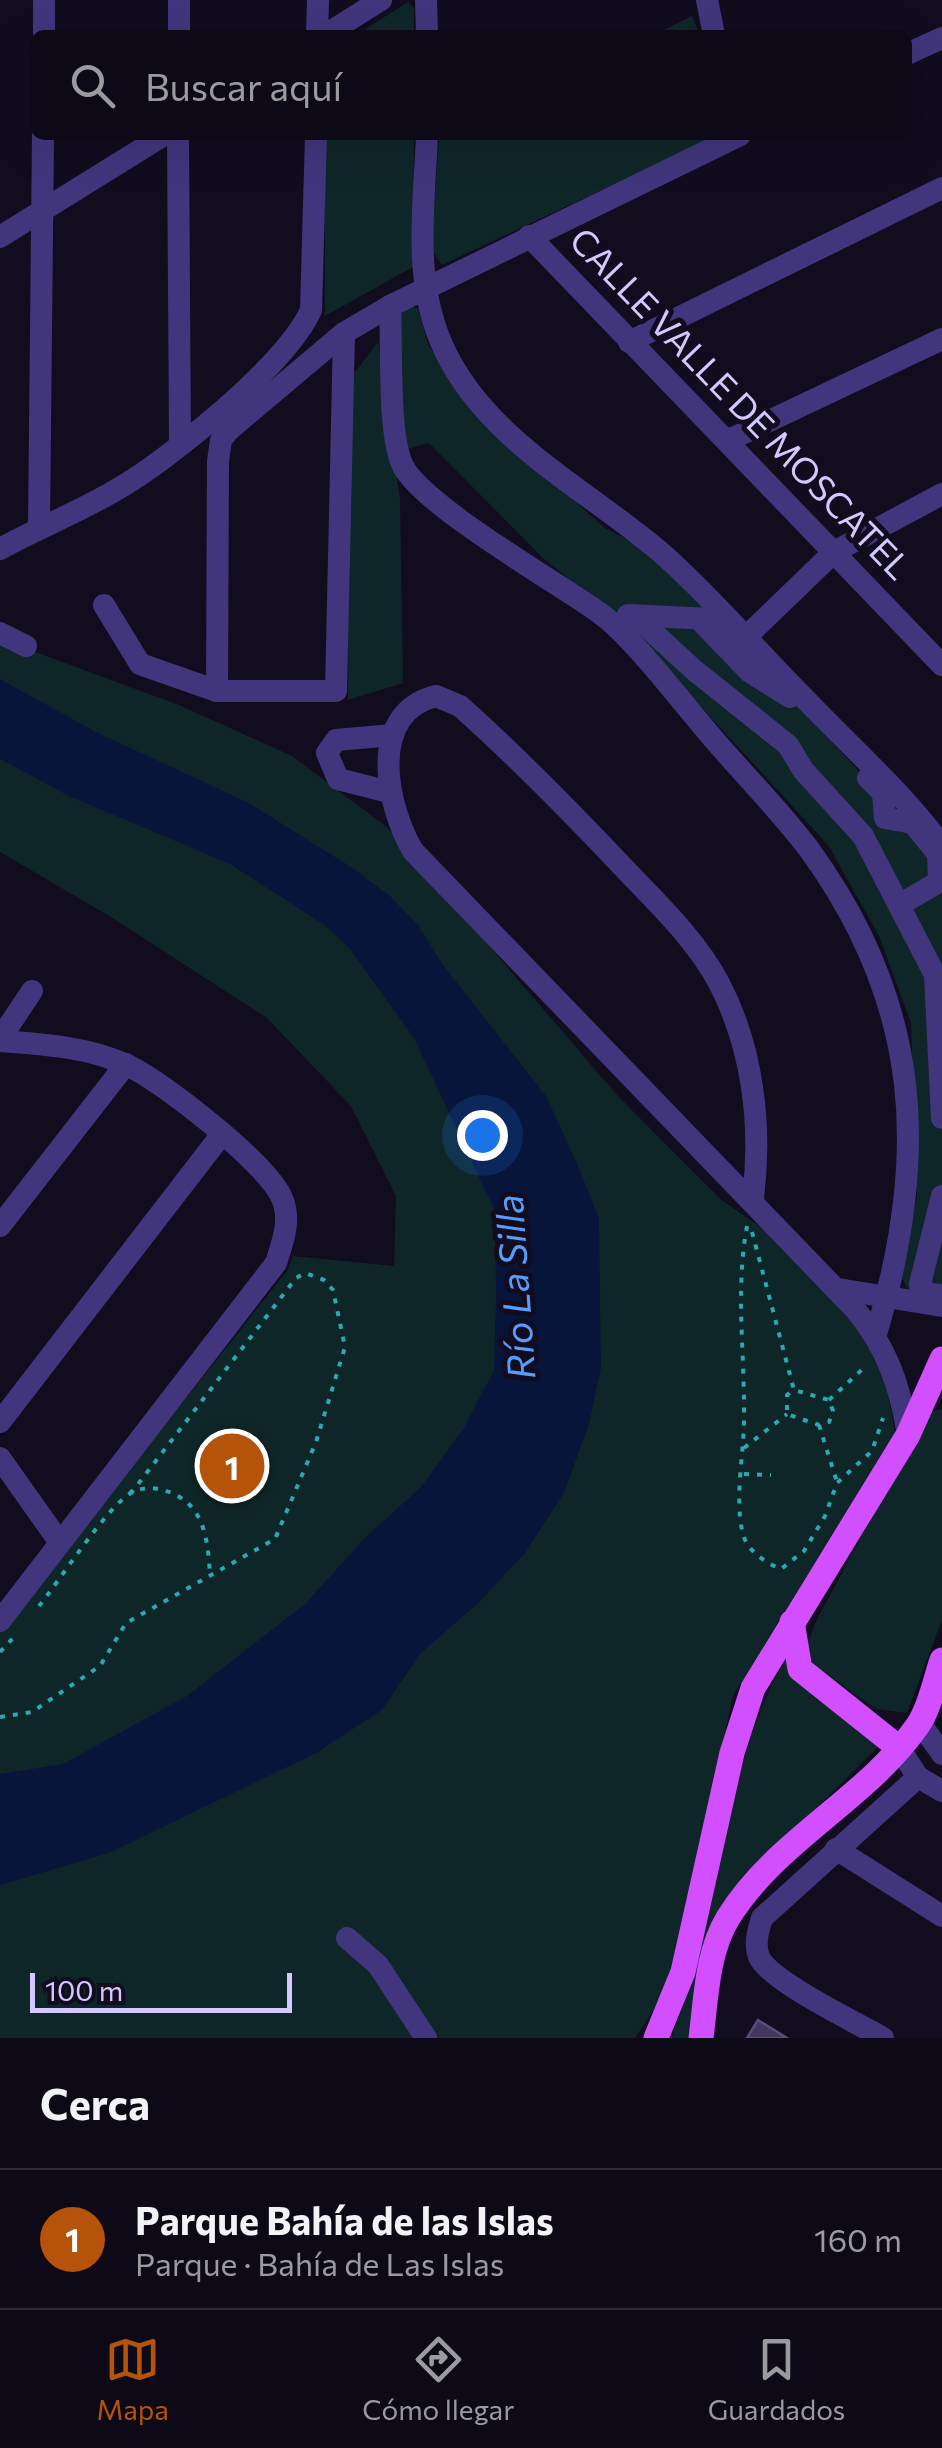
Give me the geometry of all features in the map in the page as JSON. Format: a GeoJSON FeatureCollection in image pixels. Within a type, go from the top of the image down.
{"type":"FeatureCollection","features":[{"type":"Feature","properties":{"kind":"main road"},"geometry":{"type":"LineString","coordinates":[[656,2038],[683,1972],[728,1772],[753,1688],[908,1435],[933,1401],[942,1360]]}},
{"type":"Feature","properties":{"kind":"main road"},"geometry":{"type":"LineString","coordinates":[[792,1622],[800,1669],[899,1748]]}},
{"type":"Feature","properties":{"kind":"main road"},"geometry":{"type":"LineString","coordinates":[[701,2038],[708,1981],[728,1919],[768,1870],[899,1748],[920,1723],[942,1660]]}},
{"type":"Feature","properties":{"kind":"street"},"geometry":{"type":"LineString","coordinates":[[44,0],[44,30]]}},
{"type":"Feature","properties":{"kind":"street"},"geometry":{"type":"LineString","coordinates":[[179,0],[179,30]]}},
{"type":"Feature","properties":{"kind":"street"},"geometry":{"type":"LineString","coordinates":[[317,30],[318,0]]}},
{"type":"Feature","properties":{"kind":"street"},"geometry":{"type":"LineString","coordinates":[[333,30],[381,0]]}},
{"type":"Feature","properties":{"kind":"street"},"geometry":{"type":"LineString","coordinates":[[426,0],[427,30]]}},
{"type":"Feature","properties":{"kind":"street"},"geometry":{"type":"LineString","coordinates":[[709,1],[713,30]]}},
{"type":"Feature","properties":{"kind":"street"},"geometry":{"type":"LineString","coordinates":[[912,52],[942,38]]}},
{"type":"Feature","properties":{"kind":"street"},"geometry":{"type":"LineString","coordinates":[[39,528],[42,140]]}},
{"type":"Feature","properties":{"kind":"street"},"geometry":{"type":"LineString","coordinates":[[0,237],[156,140]]}},
{"type":"Feature","properties":{"kind":"street"},"geometry":{"type":"LineString","coordinates":[[178,140],[180,442]]}},
{"type":"Feature","properties":{"kind":"street"},"geometry":{"type":"LineString","coordinates":[[0,548],[116,491],[255,380],[297,334],[311,310],[316,140]]}},
{"type":"Feature","properties":{"kind":"street"},"geometry":{"type":"LineString","coordinates":[[427,140],[421,250],[425,286],[446,355],[477,399],[565,480],[662,554],[729,619],[942,846]]}},
{"type":"Feature","properties":{"kind":"street"},"geometry":{"type":"LineString","coordinates":[[217,691],[221,440],[344,332],[425,286],[730,140]]}},
{"type":"Feature","properties":{"kind":"street"},"geometry":{"type":"LineString","coordinates":[[628,342],[942,188]]}},
{"type":"Feature","properties":{"kind":"street","name":"CALLE VALLE DE MOSCATEL"},"geometry":{"type":"LineString","coordinates":[[529,236],[628,342],[937,652]]}},
{"type":"Feature","properties":{"kind":"street"},"geometry":{"type":"LineString","coordinates":[[390,306],[397,446],[409,475],[496,546],[604,616],[810,851],[867,950],[897,1034],[908,1110],[906,1210],[876,1334]]}},
{"type":"Feature","properties":{"kind":"street"},"geometry":{"type":"LineString","coordinates":[[104,605],[140,664],[217,691],[336,690],[344,332]]}},
{"type":"Feature","properties":{"kind":"street"},"geometry":{"type":"LineString","coordinates":[[728,441],[942,339]]}},
{"type":"Feature","properties":{"kind":"street"},"geometry":{"type":"LineString","coordinates":[[746,638],[834,552],[942,494]]}},
{"type":"Feature","properties":{"kind":"street"},"geometry":{"type":"LineString","coordinates":[[634,615],[694,670],[788,745],[804,770],[864,836],[935,976],[942,1118]]}},
{"type":"Feature","properties":{"kind":"street"},"geometry":{"type":"LineString","coordinates":[[604,616],[729,619]]}},
{"type":"Feature","properties":{"kind":"street"},"geometry":{"type":"LineString","coordinates":[[698,620],[750,672],[786,692],[883,794],[886,818],[912,823],[938,854],[940,880],[899,906]]}},
{"type":"Feature","properties":{"kind":"street"},"geometry":{"type":"LineString","coordinates":[[0,632],[26,646]]}},
{"type":"Feature","properties":{"kind":"street"},"geometry":{"type":"LineString","coordinates":[[751,1208],[758,1157],[751,1081],[719,983],[679,926],[472,716],[447,698],[415,703],[396,722],[393,736],[388,792],[402,833],[427,868],[751,1208],[838,1289],[876,1334],[901,1394],[908,1435]]}},
{"type":"Feature","properties":{"kind":"street"},"geometry":{"type":"LineString","coordinates":[[388,792],[338,779],[327,752],[336,740],[393,736]]}},
{"type":"Feature","properties":{"kind":"street"},"geometry":{"type":"LineString","coordinates":[[11,1624],[58,1540],[276,1263],[287,1228],[281,1195],[256,1163],[126,1064],[45,1044],[0,1040],[32,991]]}},
{"type":"Feature","properties":{"kind":"street"},"geometry":{"type":"LineString","coordinates":[[0,1226],[126,1064]]}},
{"type":"Feature","properties":{"kind":"street"},"geometry":{"type":"LineString","coordinates":[[0,1422],[222,1134]]}},
{"type":"Feature","properties":{"kind":"street"},"geometry":{"type":"LineString","coordinates":[[920,1284],[942,1196]]}},
{"type":"Feature","properties":{"kind":"street"},"geometry":{"type":"LineString","coordinates":[[838,1289],[920,1284]]}},
{"type":"Feature","properties":{"kind":"street"},"geometry":{"type":"LineString","coordinates":[[920,1284],[928,1294],[942,1295]]}},
{"type":"Feature","properties":{"kind":"street"},"geometry":{"type":"LineString","coordinates":[[890,1288],[942,1306]]}},
{"type":"Feature","properties":{"kind":"street"},"geometry":{"type":"LineString","coordinates":[[0,1458],[58,1540]]}},
{"type":"Feature","properties":{"kind":"street"},"geometry":{"type":"LineString","coordinates":[[920,1723],[942,1754]]}},
{"type":"Feature","properties":{"kind":"street"},"geometry":{"type":"LineString","coordinates":[[899,1748],[918,1777],[942,1791]]}},
{"type":"Feature","properties":{"kind":"street"},"geometry":{"type":"LineString","coordinates":[[883,2038],[769,1970],[760,1960],[757,1942],[762,1918],[918,1777]]}},
{"type":"Feature","properties":{"kind":"street"},"geometry":{"type":"LineString","coordinates":[[836,1848],[942,1916]]}},
{"type":"Feature","properties":{"kind":"street"},"geometry":{"type":"LineString","coordinates":[[347,1938],[378,1965],[426,2038]]}},
{"type":"Feature","properties":{"kind":"path"},"geometry":{"type":"LineString","coordinates":[[751,1208],[765,1241]]}},
{"type":"Feature","properties":{"kind":"path"},"geometry":{"type":"LineString","coordinates":[[751,1208],[794,1390]]}},
{"type":"Feature","properties":{"kind":"path"},"geometry":{"type":"LineString","coordinates":[[751,1208],[739,1271],[743,1537],[762,1562],[781,1569],[804,1551],[825,1516],[837,1483],[872,1450],[886,1410]]}},
{"type":"Feature","properties":{"kind":"path"},"geometry":{"type":"LineString","coordinates":[[0,1717],[32,1712],[100,1666],[126,1622],[275,1539],[316,1442],[345,1347],[333,1290],[324,1280],[305,1273],[296,1278],[132,1492],[110,1513],[30,1617]]}},
{"type":"Feature","properties":{"kind":"path"},"geometry":{"type":"LineString","coordinates":[[830,1400],[871,1362],[877,1370]]}},
{"type":"Feature","properties":{"kind":"path"},"geometry":{"type":"LineString","coordinates":[[787,1414],[786,1395],[794,1390],[830,1400]]}},
{"type":"Feature","properties":{"kind":"path"},"geometry":{"type":"LineString","coordinates":[[787,1414],[819,1425],[829,1422],[833,1411],[830,1400]]}},
{"type":"Feature","properties":{"kind":"path"},"geometry":{"type":"LineString","coordinates":[[744,1448],[787,1414]]}},
{"type":"Feature","properties":{"kind":"path"},"geometry":{"type":"LineString","coordinates":[[819,1425],[837,1483]]}},
{"type":"Feature","properties":{"kind":"path"},"geometry":{"type":"LineString","coordinates":[[744,1474],[771,1475]]}},
{"type":"Feature","properties":{"kind":"path"},"geometry":{"type":"LineString","coordinates":[[132,1492],[161,1488],[190,1504],[208,1536],[210,1576]]}},
{"type":"Feature","properties":{"kind":"path"},"geometry":{"type":"LineString","coordinates":[[0,1652],[11,1624]]}},
{"type":"Feature","properties":{"kind":"green space"},"geometry":{"type":"Polygon","coordinates":[[[408,2],[414,8],[414,30],[364,30],[408,2]]]}},
{"type":"Feature","properties":{"kind":"green space"},"geometry":{"type":"Polygon","coordinates":[[[692,16],[698,30],[663,30],[692,16]]]}},
{"type":"Feature","properties":{"kind":"green space"},"geometry":{"type":"Polygon","coordinates":[[[325,140],[414,140],[413,267],[325,316],[325,140]]]}},
{"type":"Feature","properties":{"kind":"green space"},"geometry":{"type":"Polygon","coordinates":[[[439,140],[707,140],[442,265],[431,249],[439,140]]]}},
{"type":"Feature","properties":{"kind":"green space"},"geometry":{"type":"Polygon","coordinates":[[[412,306],[418,309],[428,345],[476,412],[605,528],[643,548],[719,621],[910,826],[942,868],[942,1299],[910,1296],[901,1275],[917,1196],[911,1023],[879,936],[828,845],[626,625],[543,558],[429,443],[407,449],[400,440],[401,310],[412,306]]]}},
{"type":"Feature","properties":{"kind":"green space"},"geometry":{"type":"Polygon","coordinates":[[[378,342],[400,500],[403,683],[348,700],[349,380],[378,342]]]}},
{"type":"Feature","properties":{"kind":"green space"},"geometry":{"type":"Polygon","coordinates":[[[0,639],[179,705],[292,756],[387,827],[617,1095],[720,1199],[778,1239],[880,1354],[895,1432],[733,1696],[676,1956],[660,2001],[635,2038],[0,2038],[0,1633],[287,1271],[293,1256],[394,1266],[396,1196],[351,1106],[267,1018],[111,917],[0,852],[0,639]]]}},
{"type":"Feature","properties":{"kind":"green space"},"geometry":{"type":"Polygon","coordinates":[[[942,1409],[942,1620],[907,1713],[876,1709],[813,1664],[807,1645],[816,1621],[929,1412],[942,1409]]]}},
{"type":"Feature","properties":{"kind":"green space"},"geometry":{"type":"Polygon","coordinates":[[[786,1660],[878,1747],[741,1883],[695,2038],[671,2038],[700,1944],[748,1748],[764,1702],[786,1660]]]}},
{"type":"Feature","properties":{"kind":"water","name":"Río La Silla"},"geometry":{"type":"Polygon","coordinates":[[[0,679],[96,732],[249,803],[351,867],[390,896],[418,925],[443,965],[546,1096],[575,1159],[599,1218],[601,1368],[589,1424],[564,1493],[525,1553],[478,1603],[420,1654],[382,1710],[316,1753],[109,1853],[0,1885],[0,1774],[63,1764],[187,1696],[305,1604],[364,1539],[421,1487],[464,1428],[494,1370],[496,1296],[495,1211],[414,1038],[350,949],[326,926],[230,864],[69,796],[0,759],[0,679]]]}},
{"type":"Feature","properties":{"kind":"building"},"geometry":{"type":"Polygon","coordinates":[[[758,2020],[787,2038],[747,2038],[758,2020]]]}},
{"type":"Feature","properties":{"kind":"place","name":"Parque Bahía de las Islas"},"geometry":{"type":"Point","coordinates":[232,1466]}}]}
